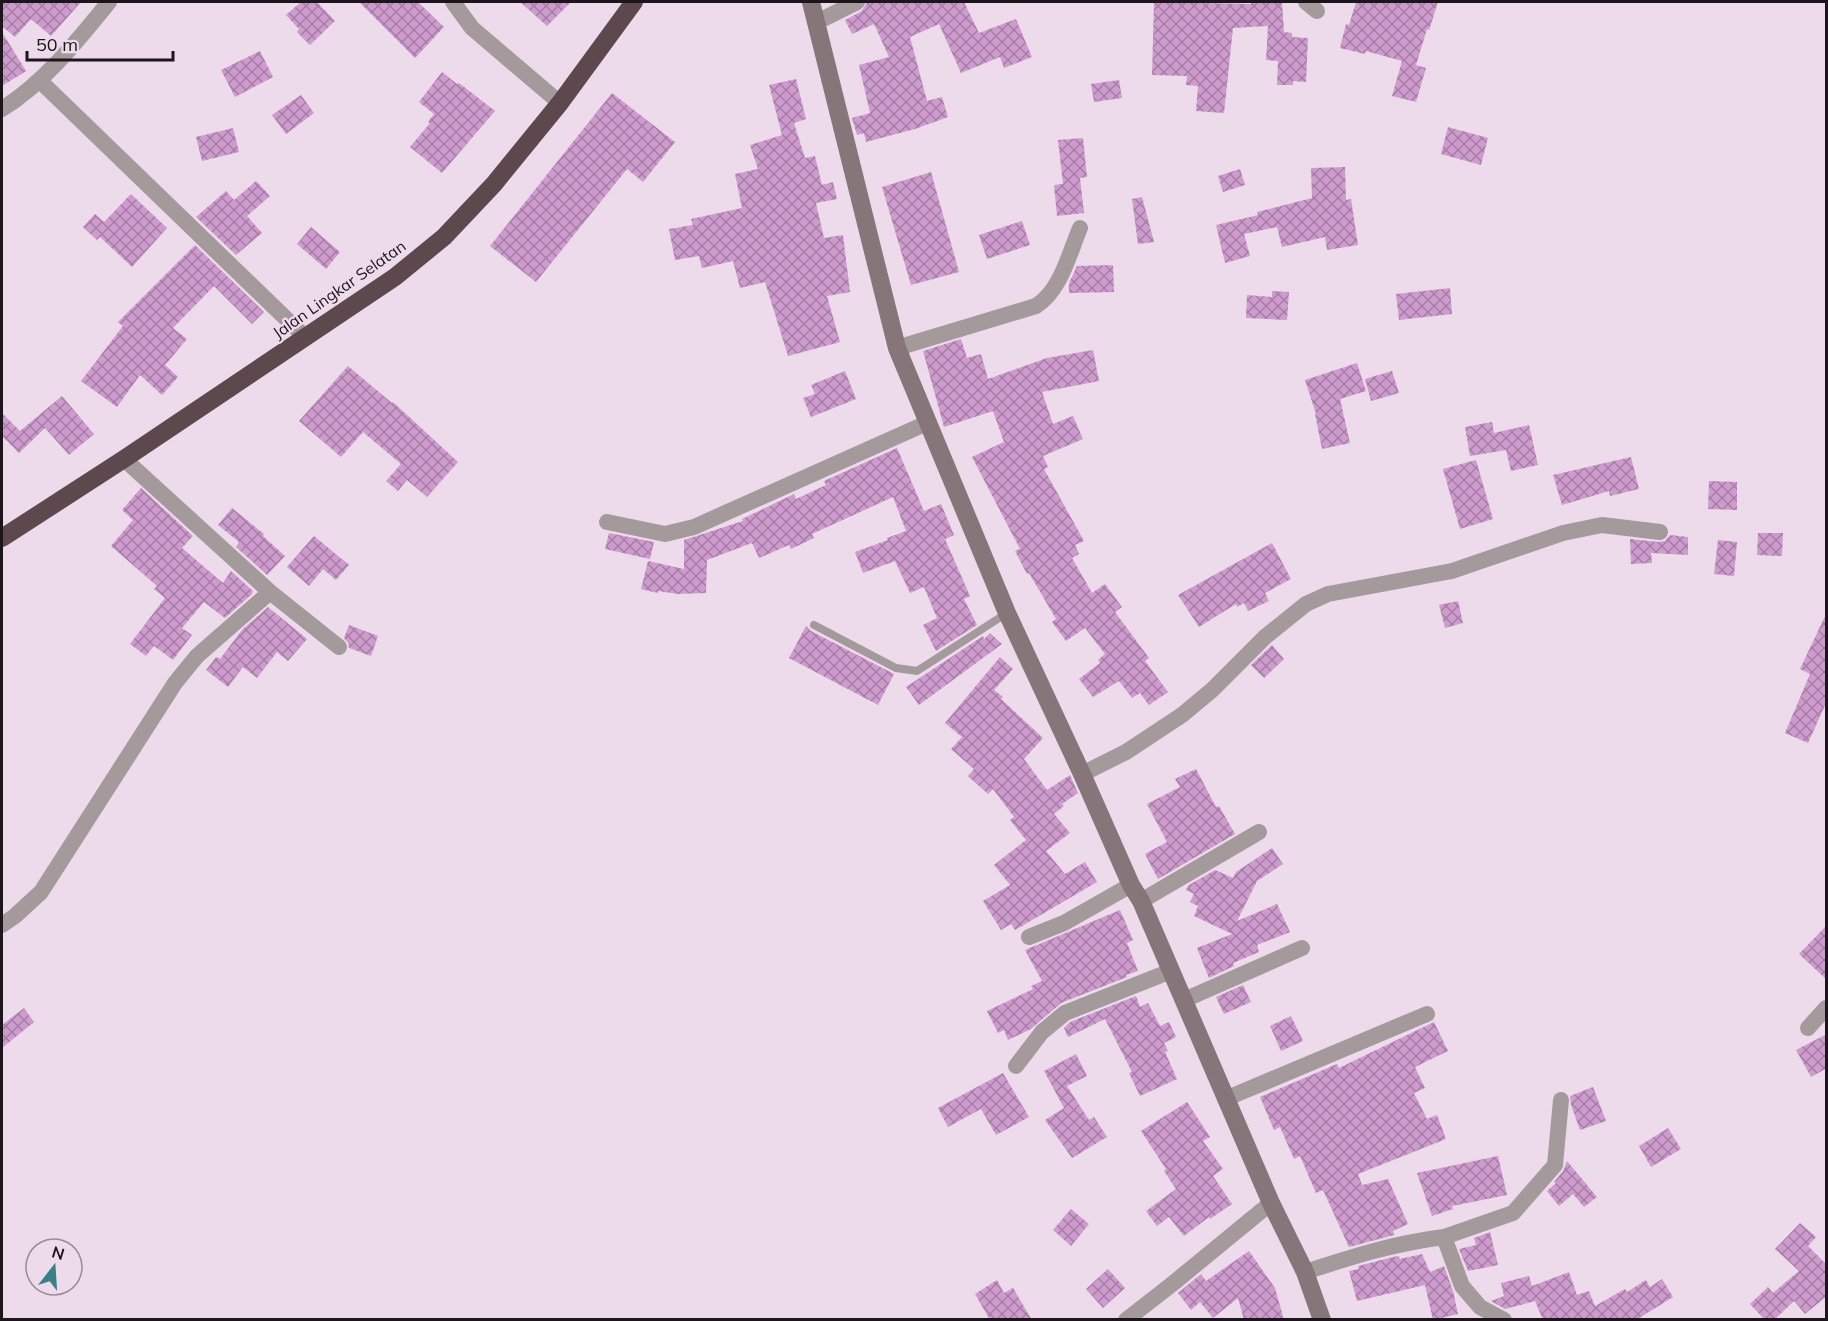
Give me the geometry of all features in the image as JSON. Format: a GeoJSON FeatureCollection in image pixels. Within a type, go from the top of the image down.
{"type":"FeatureCollection","features":[{"type":"Feature","properties":{"kind":"highway","name":"Jalan Lingkar Selatan"},"geometry":{"type":"LineString","coordinates":[[2,538],[395,277],[444,237],[494,184],[560,103],[634,2]]}},
{"type":"Feature","properties":{"kind":"street"},"geometry":{"type":"LineString","coordinates":[[2,109],[39,80],[109,2]]}},
{"type":"Feature","properties":{"kind":"street"},"geometry":{"type":"LineString","coordinates":[[453,2],[472,28],[560,103]]}},
{"type":"Feature","properties":{"kind":"street"},"geometry":{"type":"LineString","coordinates":[[811,2],[897,348],[1007,614],[1131,885],[1141,901],[1225,1099],[1271,1203],[1305,1272],[1322,1320]]}},
{"type":"Feature","properties":{"kind":"street"},"geometry":{"type":"LineString","coordinates":[[817,22],[857,2]]}},
{"type":"Feature","properties":{"kind":"street"},"geometry":{"type":"LineString","coordinates":[[39,80],[305,337]]}},
{"type":"Feature","properties":{"kind":"street"},"geometry":{"type":"LineString","coordinates":[[897,348],[1036,306],[1045,300],[1062,272],[1080,228]]}},
{"type":"Feature","properties":{"kind":"street"},"geometry":{"type":"LineString","coordinates":[[607,522],[665,534],[694,527],[927,423]]}},
{"type":"Feature","properties":{"kind":"street"},"geometry":{"type":"LineString","coordinates":[[124,459],[270,592],[339,647]]}},
{"type":"Feature","properties":{"kind":"street"},"geometry":{"type":"LineString","coordinates":[[1082,774],[1126,752],[1182,715],[1212,690],[1281,624],[1306,604],[1328,594],[1452,571],[1563,533],[1602,525],[1660,532]]}},
{"type":"Feature","properties":{"kind":"street"},"geometry":{"type":"LineString","coordinates":[[2,925],[46,884],[197,656],[270,592]]}},
{"type":"Feature","properties":{"kind":"street"},"geometry":{"type":"LineString","coordinates":[[1141,901],[1259,832]]}},
{"type":"Feature","properties":{"kind":"street"},"geometry":{"type":"LineString","coordinates":[[1029,937],[1064,924],[1131,885]]}},
{"type":"Feature","properties":{"kind":"street"},"geometry":{"type":"LineString","coordinates":[[1184,1000],[1302,948]]}},
{"type":"Feature","properties":{"kind":"street"},"geometry":{"type":"LineString","coordinates":[[1016,1066],[1042,1032],[1065,1013],[1171,970]]}},
{"type":"Feature","properties":{"kind":"street"},"geometry":{"type":"LineString","coordinates":[[1808,1028],[1827,1008]]}},
{"type":"Feature","properties":{"kind":"street"},"geometry":{"type":"LineString","coordinates":[[1225,1099],[1426,1014]]}},
{"type":"Feature","properties":{"kind":"street"},"geometry":{"type":"LineString","coordinates":[[1305,1272],[1369,1251],[1444,1237],[1513,1214],[1555,1165],[1562,1100]]}},
{"type":"Feature","properties":{"kind":"street"},"geometry":{"type":"LineString","coordinates":[[1132,1318],[1271,1203]]}},
{"type":"Feature","properties":{"kind":"street"},"geometry":{"type":"LineString","coordinates":[[1444,1237],[1462,1286],[1480,1307],[1504,1320]]}},
{"type":"Feature","properties":{"kind":"lane"},"geometry":{"type":"LineString","coordinates":[[814,625],[896,668],[917,671],[1007,614]]}},
{"type":"Feature","properties":{"kind":"building"},"geometry":{"type":"Polygon","coordinates":[[[2,2],[81,2],[51,36],[31,19],[15,37],[2,26],[2,2]]]}},
{"type":"Feature","properties":{"kind":"building"},"geometry":{"type":"Polygon","coordinates":[[[301,2],[317,2],[335,21],[310,45],[297,32],[299,29],[286,15],[301,2]]]}},
{"type":"Feature","properties":{"kind":"building"},"geometry":{"type":"Polygon","coordinates":[[[359,2],[418,2],[444,27],[415,58],[359,2]]]}},
{"type":"Feature","properties":{"kind":"building"},"geometry":{"type":"Polygon","coordinates":[[[520,2],[571,2],[547,26],[520,2]]]}},
{"type":"Feature","properties":{"kind":"building"},"geometry":{"type":"Polygon","coordinates":[[[867,2],[964,2],[979,33],[1016,19],[1032,57],[1004,68],[1000,57],[961,73],[939,24],[910,37],[927,101],[942,97],[948,117],[915,129],[866,142],[864,133],[857,135],[852,118],[870,113],[859,65],[889,57],[874,24],[852,34],[845,20],[862,11],[867,2]]]}},
{"type":"Feature","properties":{"kind":"building"},"geometry":{"type":"Polygon","coordinates":[[[1154,2],[1251,4],[1251,2],[1282,2],[1284,32],[1292,33],[1292,37],[1308,38],[1306,82],[1293,81],[1293,85],[1277,85],[1278,61],[1266,60],[1268,26],[1233,28],[1224,113],[1196,111],[1198,86],[1186,85],[1187,76],[1152,75],[1154,2]]]}},
{"type":"Feature","properties":{"kind":"building"},"geometry":{"type":"Polygon","coordinates":[[[1356,2],[1438,2],[1416,65],[1426,68],[1416,102],[1392,96],[1402,61],[1366,51],[1365,54],[1340,48],[1346,24],[1349,25],[1356,2]]]}},
{"type":"Feature","properties":{"kind":"building"},"geometry":{"type":"Polygon","coordinates":[[[2,32],[26,71],[2,86],[2,32]]]}},
{"type":"Feature","properties":{"kind":"building"},"geometry":{"type":"Polygon","coordinates":[[[260,51],[273,77],[235,97],[221,70],[260,51]]]}},
{"type":"Feature","properties":{"kind":"building"},"geometry":{"type":"Polygon","coordinates":[[[442,72],[495,111],[442,173],[410,147],[430,123],[428,122],[434,114],[419,102],[442,72]]]}},
{"type":"Feature","properties":{"kind":"building"},"geometry":{"type":"Polygon","coordinates":[[[796,79],[806,119],[794,123],[805,158],[815,156],[822,185],[833,182],[837,199],[816,203],[824,238],[843,235],[850,292],[827,296],[840,342],[788,356],[765,282],[740,288],[733,261],[702,268],[699,256],[675,260],[669,229],[693,225],[691,219],[742,208],[735,174],[758,169],[750,145],[782,135],[769,85],[796,79]]]}},
{"type":"Feature","properties":{"kind":"building"},"geometry":{"type":"Polygon","coordinates":[[[1119,80],[1122,98],[1094,102],[1091,84],[1119,80]]]}},
{"type":"Feature","properties":{"kind":"building"},"geometry":{"type":"Polygon","coordinates":[[[612,93],[675,142],[643,182],[627,169],[536,282],[490,246],[612,93]]]}},
{"type":"Feature","properties":{"kind":"building"},"geometry":{"type":"Polygon","coordinates":[[[301,95],[314,113],[286,134],[272,115],[301,95]]]}},
{"type":"Feature","properties":{"kind":"building"},"geometry":{"type":"Polygon","coordinates":[[[1448,127],[1488,138],[1481,165],[1441,154],[1448,127]]]}},
{"type":"Feature","properties":{"kind":"building"},"geometry":{"type":"Polygon","coordinates":[[[233,128],[239,152],[202,161],[196,137],[233,128]]]}},
{"type":"Feature","properties":{"kind":"building"},"geometry":{"type":"Polygon","coordinates":[[[1083,138],[1087,177],[1080,178],[1084,213],[1057,216],[1054,185],[1063,184],[1058,140],[1083,138]]]}},
{"type":"Feature","properties":{"kind":"building"},"geometry":{"type":"Polygon","coordinates":[[[1345,167],[1346,200],[1351,199],[1358,245],[1327,250],[1325,237],[1282,247],[1277,227],[1244,234],[1250,256],[1225,263],[1216,225],[1312,198],[1311,168],[1345,167]]]}},
{"type":"Feature","properties":{"kind":"building"},"geometry":{"type":"Polygon","coordinates":[[[1240,169],[1245,185],[1223,192],[1218,176],[1240,169]]]}},
{"type":"Feature","properties":{"kind":"building"},"geometry":{"type":"Polygon","coordinates":[[[931,172],[959,272],[911,285],[882,187],[931,172]]]}},
{"type":"Feature","properties":{"kind":"building"},"geometry":{"type":"Polygon","coordinates":[[[256,181],[270,196],[247,216],[262,233],[236,255],[196,217],[226,191],[234,200],[256,181]]]}},
{"type":"Feature","properties":{"kind":"building"},"geometry":{"type":"Polygon","coordinates":[[[131,194],[167,228],[132,267],[100,237],[97,240],[83,227],[95,214],[104,222],[131,194]]]}},
{"type":"Feature","properties":{"kind":"building"},"geometry":{"type":"Polygon","coordinates":[[[1142,197],[1154,242],[1138,244],[1132,199],[1142,197]]]}},
{"type":"Feature","properties":{"kind":"building"},"geometry":{"type":"Polygon","coordinates":[[[1022,221],[1030,245],[987,259],[979,235],[1022,221]]]}},
{"type":"Feature","properties":{"kind":"building"},"geometry":{"type":"Polygon","coordinates":[[[311,227],[340,252],[326,269],[297,244],[311,227]]]}},
{"type":"Feature","properties":{"kind":"building"},"geometry":{"type":"Polygon","coordinates":[[[195,245],[264,312],[252,324],[214,286],[173,328],[187,339],[165,365],[178,377],[162,395],[140,375],[117,407],[81,381],[123,326],[118,322],[195,245]]]}},
{"type":"Feature","properties":{"kind":"building"},"geometry":{"type":"Polygon","coordinates":[[[1113,265],[1114,292],[1069,293],[1069,283],[1077,266],[1113,265]]]}},
{"type":"Feature","properties":{"kind":"building"},"geometry":{"type":"Polygon","coordinates":[[[1450,288],[1452,314],[1399,320],[1396,294],[1450,288]]]}},
{"type":"Feature","properties":{"kind":"building"},"geometry":{"type":"Polygon","coordinates":[[[1272,291],[1289,292],[1287,320],[1246,318],[1247,295],[1272,297],[1272,291]]]}},
{"type":"Feature","properties":{"kind":"building"},"geometry":{"type":"Polygon","coordinates":[[[961,339],[967,358],[981,354],[988,379],[1047,358],[1093,350],[1099,381],[1042,392],[1053,424],[1073,416],[1083,439],[1043,456],[1048,467],[1044,469],[1084,541],[1075,545],[1079,554],[1072,558],[1092,593],[1105,584],[1122,607],[1115,612],[1149,658],[1145,661],[1168,692],[1149,705],[1140,693],[1132,698],[1119,681],[1093,697],[1079,679],[1100,663],[1098,660],[1105,654],[1085,628],[1066,641],[1052,622],[1056,619],[1015,551],[1020,549],[972,457],[1004,442],[993,411],[944,427],[923,351],[961,339]]]}},
{"type":"Feature","properties":{"kind":"building"},"geometry":{"type":"Polygon","coordinates":[[[1357,363],[1366,391],[1340,399],[1350,443],[1322,449],[1316,414],[1305,380],[1357,363]]]}},
{"type":"Feature","properties":{"kind":"building"},"geometry":{"type":"Polygon","coordinates":[[[348,366],[393,402],[458,462],[427,497],[407,480],[398,491],[386,481],[401,464],[363,432],[341,457],[299,421],[348,366]]]}},
{"type":"Feature","properties":{"kind":"building"},"geometry":{"type":"Polygon","coordinates":[[[845,371],[856,399],[811,417],[803,398],[815,394],[811,385],[845,371]]]}},
{"type":"Feature","properties":{"kind":"building"},"geometry":{"type":"Polygon","coordinates":[[[1392,371],[1399,393],[1371,401],[1365,379],[1392,371]]]}},
{"type":"Feature","properties":{"kind":"building"},"geometry":{"type":"Polygon","coordinates":[[[62,396],[94,434],[69,455],[45,428],[19,453],[2,436],[2,413],[20,431],[62,396]]]}},
{"type":"Feature","properties":{"kind":"building"},"geometry":{"type":"Polygon","coordinates":[[[1492,422],[1494,433],[1529,425],[1538,465],[1511,471],[1506,450],[1470,456],[1465,427],[1492,422]]]}},
{"type":"Feature","properties":{"kind":"building"},"geometry":{"type":"Polygon","coordinates":[[[897,448],[924,511],[941,504],[954,535],[945,539],[970,596],[964,599],[977,625],[936,651],[923,625],[937,618],[924,587],[910,593],[895,561],[863,573],[855,552],[906,531],[893,497],[812,534],[814,538],[791,549],[789,545],[759,558],[752,543],[707,560],[706,593],[678,594],[658,591],[658,593],[641,589],[648,561],[684,569],[684,540],[743,521],[742,519],[794,494],[796,499],[826,485],[824,481],[897,448]]]}},
{"type":"Feature","properties":{"kind":"building"},"geometry":{"type":"Polygon","coordinates":[[[1631,457],[1639,489],[1610,496],[1609,491],[1562,505],[1553,475],[1631,457]]]}},
{"type":"Feature","properties":{"kind":"building"},"geometry":{"type":"Polygon","coordinates":[[[1476,460],[1493,519],[1460,529],[1443,469],[1476,460]]]}},
{"type":"Feature","properties":{"kind":"building"},"geometry":{"type":"Polygon","coordinates":[[[1709,481],[1737,482],[1737,510],[1708,509],[1709,481]]]}},
{"type":"Feature","properties":{"kind":"building"},"geometry":{"type":"Polygon","coordinates":[[[141,488],[193,536],[182,548],[223,583],[231,571],[253,591],[225,618],[204,602],[182,628],[192,635],[173,660],[154,646],[146,656],[130,644],[165,598],[154,589],[157,586],[111,546],[133,520],[122,510],[141,488]]]}},
{"type":"Feature","properties":{"kind":"building"},"geometry":{"type":"Polygon","coordinates":[[[232,508],[264,534],[263,536],[285,556],[267,575],[236,547],[239,542],[218,525],[232,508]]]}},
{"type":"Feature","properties":{"kind":"building"},"geometry":{"type":"Polygon","coordinates":[[[609,533],[654,542],[650,559],[605,549],[609,533]]]}},
{"type":"Feature","properties":{"kind":"building"},"geometry":{"type":"Polygon","coordinates":[[[1758,533],[1783,533],[1782,556],[1757,555],[1758,533]]]}},
{"type":"Feature","properties":{"kind":"building"},"geometry":{"type":"Polygon","coordinates":[[[1670,535],[1688,537],[1688,555],[1651,553],[1652,563],[1631,564],[1630,539],[1659,542],[1665,541],[1670,535]]]}},
{"type":"Feature","properties":{"kind":"building"},"geometry":{"type":"Polygon","coordinates":[[[314,536],[349,565],[336,580],[323,569],[309,586],[287,567],[314,536]]]}},
{"type":"Feature","properties":{"kind":"building"},"geometry":{"type":"Polygon","coordinates":[[[1718,540],[1737,542],[1734,576],[1714,574],[1718,540]]]}},
{"type":"Feature","properties":{"kind":"building"},"geometry":{"type":"Polygon","coordinates":[[[1272,543],[1291,579],[1265,593],[1269,601],[1248,611],[1244,603],[1237,607],[1236,604],[1199,627],[1178,595],[1272,543]]]}},
{"type":"Feature","properties":{"kind":"building"},"geometry":{"type":"Polygon","coordinates":[[[1458,601],[1463,623],[1445,628],[1439,605],[1458,601]]]}},
{"type":"Feature","properties":{"kind":"building"},"geometry":{"type":"Polygon","coordinates":[[[268,607],[307,639],[288,661],[277,652],[257,678],[243,667],[228,687],[206,670],[216,657],[220,659],[242,630],[268,607]]]}},
{"type":"Feature","properties":{"kind":"building"},"geometry":{"type":"Polygon","coordinates":[[[1827,612],[1827,701],[1808,743],[1785,733],[1810,674],[1800,669],[1827,612]]]}},
{"type":"Feature","properties":{"kind":"building"},"geometry":{"type":"Polygon","coordinates":[[[349,625],[378,636],[371,656],[349,648],[344,638],[349,625]]]}},
{"type":"Feature","properties":{"kind":"building"},"geometry":{"type":"Polygon","coordinates":[[[806,626],[811,631],[894,674],[878,705],[789,658],[806,626]]]}},
{"type":"Feature","properties":{"kind":"building"},"geometry":{"type":"Polygon","coordinates":[[[990,633],[1002,644],[919,705],[906,687],[983,636],[984,639],[990,633]]]}},
{"type":"Feature","properties":{"kind":"building"},"geometry":{"type":"Polygon","coordinates":[[[1272,645],[1284,659],[1264,678],[1251,665],[1272,645]]]}},
{"type":"Feature","properties":{"kind":"building"},"geometry":{"type":"Polygon","coordinates":[[[1000,657],[1013,669],[994,690],[1043,738],[1024,759],[1047,790],[1070,775],[1078,793],[1062,804],[1064,806],[1054,814],[1070,833],[1046,851],[1065,874],[1085,862],[1097,882],[1015,930],[1011,924],[1001,930],[983,901],[1010,885],[994,865],[1026,840],[1010,820],[1014,817],[993,789],[988,794],[968,776],[974,769],[951,749],[962,737],[945,723],[1000,657]]]}},
{"type":"Feature","properties":{"kind":"building"},"geometry":{"type":"Polygon","coordinates":[[[1196,769],[1216,807],[1219,806],[1235,834],[1158,879],[1145,854],[1167,842],[1147,804],[1180,787],[1175,779],[1196,769]]]}},
{"type":"Feature","properties":{"kind":"building"},"geometry":{"type":"Polygon","coordinates":[[[1272,848],[1283,864],[1257,881],[1237,921],[1277,904],[1290,932],[1257,945],[1259,952],[1233,963],[1234,966],[1209,978],[1197,948],[1232,934],[1194,916],[1198,906],[1190,902],[1194,894],[1186,890],[1189,885],[1215,870],[1233,878],[1236,872],[1272,848]]]}},
{"type":"Feature","properties":{"kind":"building"},"geometry":{"type":"Polygon","coordinates":[[[1120,910],[1133,940],[1127,943],[1138,971],[1061,1003],[1031,1029],[1008,1040],[1004,1030],[998,1033],[987,1011],[1033,989],[1031,986],[1042,981],[1025,950],[1120,910]]]}},
{"type":"Feature","properties":{"kind":"building"},"geometry":{"type":"Polygon","coordinates":[[[1827,925],[1827,980],[1799,954],[1827,925]]]}},
{"type":"Feature","properties":{"kind":"building"},"geometry":{"type":"Polygon","coordinates":[[[1243,985],[1251,1002],[1224,1014],[1216,997],[1243,985]]]}},
{"type":"Feature","properties":{"kind":"building"},"geometry":{"type":"Polygon","coordinates":[[[1136,996],[1140,1007],[1148,1003],[1160,1026],[1169,1022],[1176,1037],[1164,1043],[1168,1051],[1165,1052],[1177,1079],[1140,1096],[1129,1073],[1132,1072],[1105,1019],[1068,1037],[1064,1028],[1070,1022],[1136,996]]]}},
{"type":"Feature","properties":{"kind":"building"},"geometry":{"type":"Polygon","coordinates":[[[24,1008],[34,1022],[2,1048],[2,1025],[24,1008]]]}},
{"type":"Feature","properties":{"kind":"building"},"geometry":{"type":"Polygon","coordinates":[[[1291,1016],[1303,1041],[1281,1051],[1270,1026],[1291,1016]]]}},
{"type":"Feature","properties":{"kind":"building"},"geometry":{"type":"Polygon","coordinates":[[[1434,1022],[1448,1051],[1415,1067],[1425,1088],[1414,1093],[1427,1119],[1437,1115],[1446,1139],[1358,1174],[1362,1185],[1388,1179],[1408,1224],[1393,1231],[1394,1235],[1349,1247],[1323,1190],[1316,1193],[1300,1156],[1294,1159],[1280,1127],[1274,1130],[1260,1097],[1337,1064],[1339,1068],[1434,1022]]]}},
{"type":"Feature","properties":{"kind":"building"},"geometry":{"type":"Polygon","coordinates":[[[1827,1034],[1827,1068],[1811,1077],[1796,1050],[1827,1034]]]}},
{"type":"Feature","properties":{"kind":"building"},"geometry":{"type":"Polygon","coordinates":[[[1076,1054],[1087,1076],[1067,1086],[1089,1120],[1094,1117],[1107,1137],[1072,1158],[1045,1120],[1064,1108],[1044,1071],[1076,1054]]]}},
{"type":"Feature","properties":{"kind":"building"},"geometry":{"type":"Polygon","coordinates":[[[1003,1073],[1029,1117],[996,1135],[981,1109],[948,1127],[938,1108],[1003,1073]]]}},
{"type":"Feature","properties":{"kind":"building"},"geometry":{"type":"Polygon","coordinates":[[[1593,1087],[1606,1121],[1580,1130],[1570,1096],[1593,1087]]]}},
{"type":"Feature","properties":{"kind":"building"},"geometry":{"type":"Polygon","coordinates":[[[1187,1102],[1210,1137],[1203,1141],[1223,1169],[1213,1176],[1232,1204],[1210,1219],[1209,1217],[1184,1236],[1169,1217],[1157,1226],[1146,1211],[1176,1189],[1141,1131],[1187,1102]]]}},
{"type":"Feature","properties":{"kind":"building"},"geometry":{"type":"Polygon","coordinates":[[[1668,1128],[1681,1149],[1651,1167],[1639,1146],[1668,1128]]]}},
{"type":"Feature","properties":{"kind":"building"},"geometry":{"type":"Polygon","coordinates":[[[1498,1156],[1507,1195],[1452,1206],[1453,1209],[1432,1216],[1417,1173],[1498,1156]]]}},
{"type":"Feature","properties":{"kind":"building"},"geometry":{"type":"Polygon","coordinates":[[[1567,1161],[1597,1197],[1584,1207],[1573,1194],[1559,1206],[1547,1191],[1556,1183],[1554,1182],[1563,1171],[1567,1161]]]}},
{"type":"Feature","properties":{"kind":"building"},"geometry":{"type":"Polygon","coordinates":[[[1071,1209],[1089,1224],[1071,1246],[1053,1230],[1071,1209]]]}},
{"type":"Feature","properties":{"kind":"building"},"geometry":{"type":"Polygon","coordinates":[[[1800,1223],[1816,1237],[1808,1246],[1827,1265],[1827,1296],[1805,1314],[1794,1301],[1774,1320],[1765,1320],[1750,1304],[1768,1287],[1773,1293],[1799,1271],[1775,1249],[1800,1223]]]}},
{"type":"Feature","properties":{"kind":"building"},"geometry":{"type":"Polygon","coordinates":[[[1490,1232],[1498,1265],[1468,1271],[1459,1249],[1476,1245],[1474,1238],[1490,1232]]]}},
{"type":"Feature","properties":{"kind":"building"},"geometry":{"type":"Polygon","coordinates":[[[1249,1251],[1275,1288],[1284,1320],[1244,1320],[1238,1298],[1213,1318],[1200,1302],[1191,1310],[1178,1293],[1201,1274],[1206,1281],[1249,1251]]]}},
{"type":"Feature","properties":{"kind":"building"},"geometry":{"type":"Polygon","coordinates":[[[1422,1254],[1430,1272],[1444,1266],[1458,1314],[1433,1320],[1425,1285],[1357,1301],[1349,1271],[1359,1269],[1358,1266],[1393,1257],[1399,1256],[1400,1259],[1422,1254]]]}},
{"type":"Feature","properties":{"kind":"building"},"geometry":{"type":"Polygon","coordinates":[[[1108,1269],[1125,1288],[1103,1308],[1086,1289],[1108,1269]]]}},
{"type":"Feature","properties":{"kind":"building"},"geometry":{"type":"Polygon","coordinates":[[[1569,1272],[1577,1295],[1589,1291],[1595,1306],[1625,1289],[1627,1292],[1646,1280],[1650,1287],[1662,1279],[1673,1297],[1636,1320],[1543,1320],[1535,1301],[1505,1309],[1491,1301],[1504,1296],[1501,1283],[1529,1276],[1532,1286],[1569,1272]]]}},
{"type":"Feature","properties":{"kind":"building"},"geometry":{"type":"Polygon","coordinates":[[[997,1280],[1004,1293],[1013,1288],[1032,1320],[990,1320],[975,1294],[997,1280]]]}}]}
